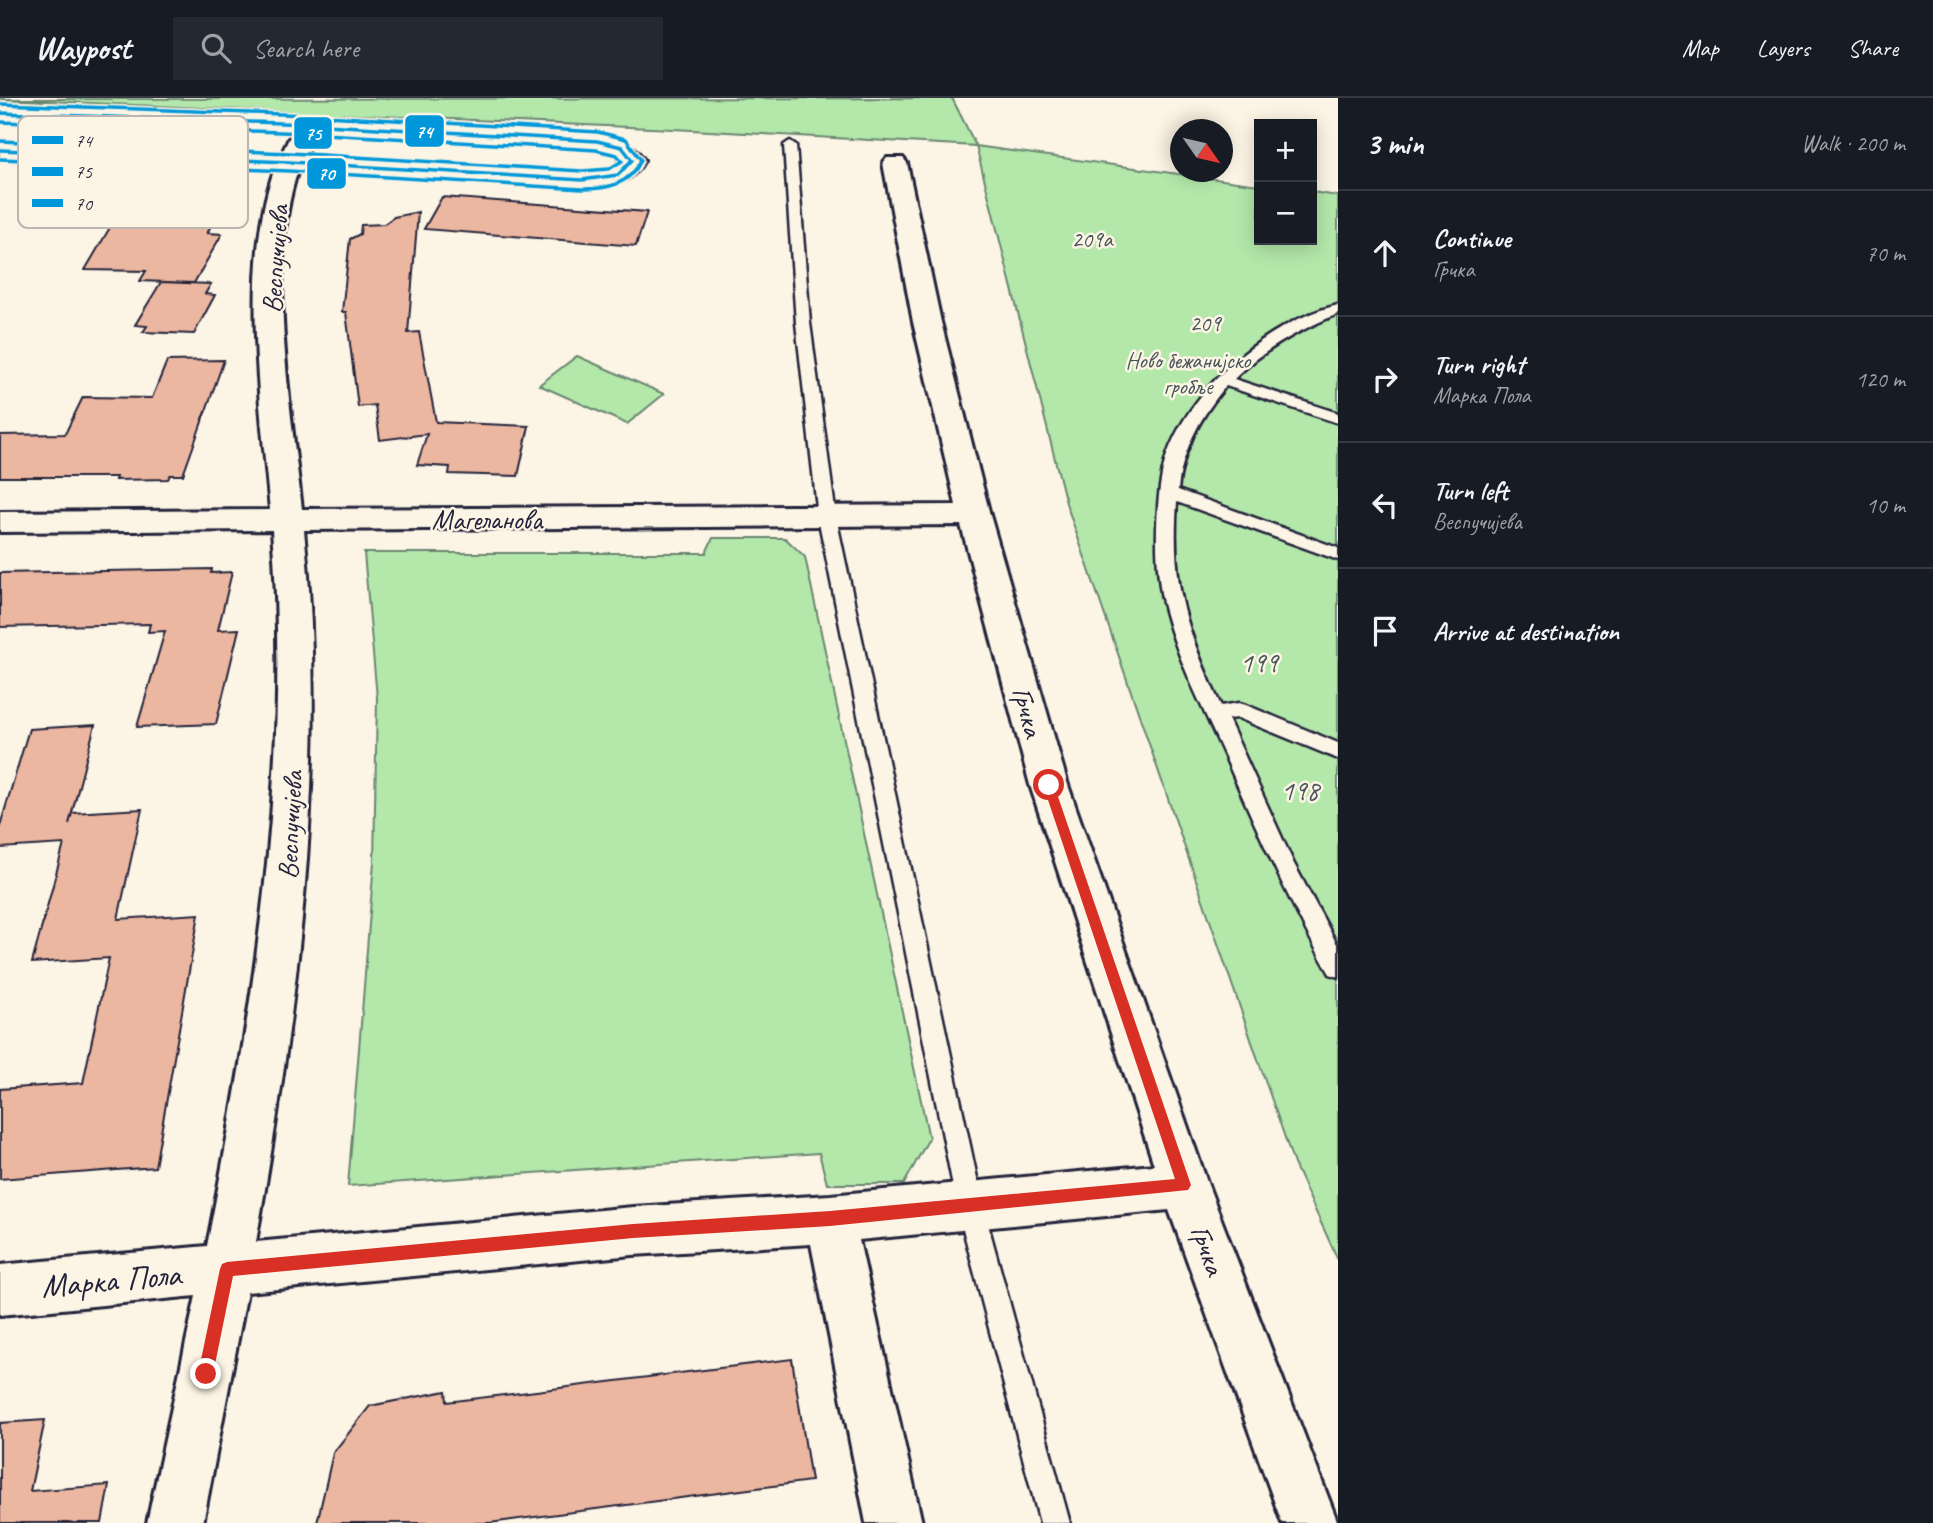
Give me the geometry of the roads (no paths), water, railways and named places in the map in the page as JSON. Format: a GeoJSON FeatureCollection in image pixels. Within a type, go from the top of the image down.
{"type":"FeatureCollection","features":[{"type":"Feature","properties":{"kind":"street"},"geometry":{"type":"LineString","coordinates":[[1,114],[62,116]]}},
{"type":"Feature","properties":{"kind":"street"},"geometry":{"type":"LineString","coordinates":[[248,122],[597,141],[622,147],[632,160],[623,173],[597,180],[248,160]]}},
{"type":"Feature","properties":{"kind":"street","name":"Веспучијева"},"geometry":{"type":"LineString","coordinates":[[175,1523],[227,1269],[272,1000],[286,893],[293,795],[297,648],[269,311],[273,232],[283,178],[308,124]]}},
{"type":"Feature","properties":{"kind":"street"},"geometry":{"type":"LineString","coordinates":[[0,150],[18,151]]}},
{"type":"Feature","properties":{"kind":"street","name":"Грчка"},"geometry":{"type":"LineString","coordinates":[[895,163],[927,322],[974,515],[1049,785],[1184,1185],[1310,1523]]}},
{"type":"Feature","properties":{"kind":"street","name":"Магеланова"},"geometry":{"type":"LineString","coordinates":[[0,522],[974,515]]}},
{"type":"Feature","properties":{"kind":"street","name":"Марка Пола"},"geometry":{"type":"LineString","coordinates":[[0,1290],[633,1231],[830,1219],[1184,1185]]}},
{"type":"Feature","properties":{"kind":"street"},"geometry":{"type":"LineString","coordinates":[[830,1219],[894,1523]]}},
{"type":"Feature","properties":{"kind":"lane"},"geometry":{"type":"LineString","coordinates":[[790,145],[803,323],[827,517],[970,1206],[1055,1523]]}},
{"type":"Feature","properties":{"kind":"lane"},"geometry":{"type":"LineString","coordinates":[[1338,309],[1311,319],[1267,342],[1222,380],[1190,421],[1174,460],[1166,551],[1170,592],[1189,653],[1260,815],[1338,967]]}},
{"type":"Feature","properties":{"kind":"lane"},"geometry":{"type":"LineString","coordinates":[[1222,380],[1338,418]]}},
{"type":"Feature","properties":{"kind":"lane"},"geometry":{"type":"LineString","coordinates":[[1169,493],[1338,554]]}},
{"type":"Feature","properties":{"kind":"lane"},"geometry":{"type":"LineString","coordinates":[[1216,714],[1239,710],[1338,751]]}},
{"type":"Feature","properties":{"kind":"park label","name":"209a"},"geometry":{"type":"Point","coordinates":[1092,239]}},
{"type":"Feature","properties":{"kind":"park label","name":"209"},"geometry":{"type":"Point","coordinates":[1205,323]}},
{"type":"Feature","properties":{"kind":"park label","name":"Ново бежанијско гробље"},"geometry":{"type":"Point","coordinates":[1188,373]}},
{"type":"Feature","properties":{"kind":"park label","name":"199"},"geometry":{"type":"Point","coordinates":[1259,662]}},
{"type":"Feature","properties":{"kind":"park label","name":"198"},"geometry":{"type":"Point","coordinates":[1300,790]}}]}
